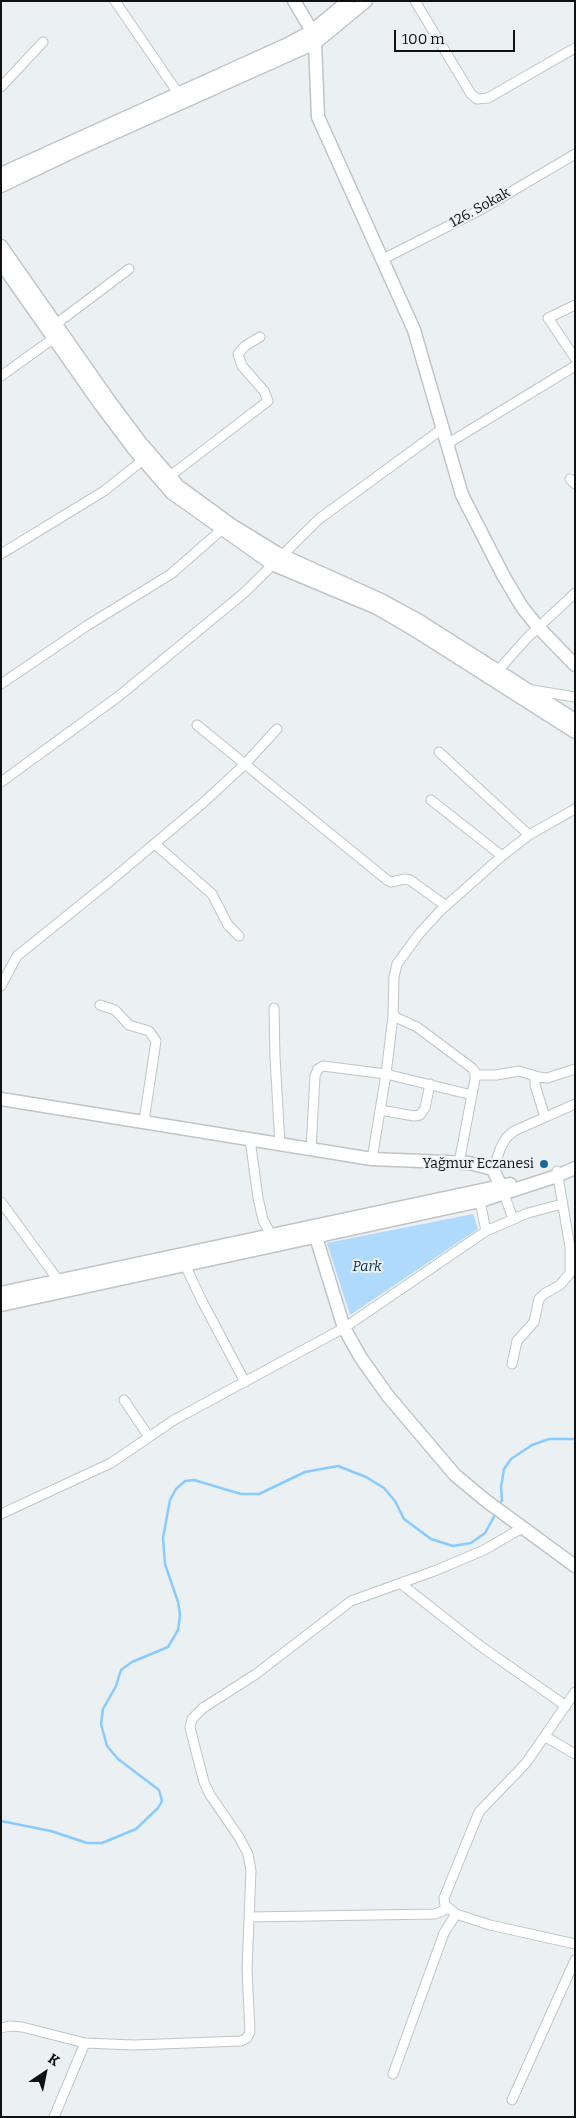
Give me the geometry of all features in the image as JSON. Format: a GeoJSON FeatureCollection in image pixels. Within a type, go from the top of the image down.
{"type":"FeatureCollection","features":[{"type":"Feature","properties":{"kind":"street"},"geometry":{"type":"LineString","coordinates":[[115,1],[178,93]]}},
{"type":"Feature","properties":{"kind":"street"},"geometry":{"type":"LineString","coordinates":[[294,1],[314,37],[318,117],[383,259],[421,351],[462,495],[522,608],[575,665]]}},
{"type":"Feature","properties":{"kind":"street"},"geometry":{"type":"LineString","coordinates":[[1,174],[288,44],[314,37],[348,1]]}},
{"type":"Feature","properties":{"kind":"street"},"geometry":{"type":"LineString","coordinates":[[1,186],[314,37],[366,1]]}},
{"type":"Feature","properties":{"kind":"street"},"geometry":{"type":"LineString","coordinates":[[415,1],[471,94],[476,98],[488,98],[575,48]]}},
{"type":"Feature","properties":{"kind":"street"},"geometry":{"type":"LineString","coordinates":[[1,87],[43,42]]}},
{"type":"Feature","properties":{"kind":"street","name":"126. Sokak"},"geometry":{"type":"LineString","coordinates":[[383,259],[482,209],[575,154]]}},
{"type":"Feature","properties":{"kind":"street"},"geometry":{"type":"LineString","coordinates":[[1,246],[140,442],[178,486],[225,527]]}},
{"type":"Feature","properties":{"kind":"street"},"geometry":{"type":"LineString","coordinates":[[1,263],[100,404],[143,460],[172,493],[277,559],[381,600],[418,620],[575,732]]}},
{"type":"Feature","properties":{"kind":"street"},"geometry":{"type":"LineString","coordinates":[[56,324],[129,268]]}},
{"type":"Feature","properties":{"kind":"street"},"geometry":{"type":"LineString","coordinates":[[575,305],[548,318],[575,358]]}},
{"type":"Feature","properties":{"kind":"street"},"geometry":{"type":"LineString","coordinates":[[170,476],[268,401],[264,391],[242,366],[238,354],[245,346],[260,337]]}},
{"type":"Feature","properties":{"kind":"street"},"geometry":{"type":"LineString","coordinates":[[1,376],[54,338]]}},
{"type":"Feature","properties":{"kind":"street"},"geometry":{"type":"LineString","coordinates":[[447,444],[575,366]]}},
{"type":"Feature","properties":{"kind":"street"},"geometry":{"type":"LineString","coordinates":[[1,782],[119,696],[244,593],[319,519],[442,429]]}},
{"type":"Feature","properties":{"kind":"street"},"geometry":{"type":"LineString","coordinates":[[1,554],[104,491],[143,460]]}},
{"type":"Feature","properties":{"kind":"street"},"geometry":{"type":"LineString","coordinates":[[1,684],[88,625],[171,574],[225,527]]}},
{"type":"Feature","properties":{"kind":"street"},"geometry":{"type":"LineString","coordinates":[[494,675],[538,627],[575,593]]}},
{"type":"Feature","properties":{"kind":"street"},"geometry":{"type":"LineString","coordinates":[[494,675],[527,689],[575,720]]}},
{"type":"Feature","properties":{"kind":"street"},"geometry":{"type":"LineString","coordinates":[[527,689],[575,698]]}},
{"type":"Feature","properties":{"kind":"street"},"geometry":{"type":"LineString","coordinates":[[197,725],[387,880],[391,882],[405,879],[410,880],[446,906]]}},
{"type":"Feature","properties":{"kind":"street"},"geometry":{"type":"LineString","coordinates":[[1,986],[17,956],[155,844],[244,765],[277,729]]}},
{"type":"Feature","properties":{"kind":"street"},"geometry":{"type":"LineString","coordinates":[[439,752],[529,835]]}},
{"type":"Feature","properties":{"kind":"street"},"geometry":{"type":"LineString","coordinates":[[431,800],[502,856]]}},
{"type":"Feature","properties":{"kind":"street"},"geometry":{"type":"LineString","coordinates":[[372,1159],[386,1074],[393,1016],[394,977],[397,964],[419,934],[446,906],[502,856],[529,835],[575,809]]}},
{"type":"Feature","properties":{"kind":"street"},"geometry":{"type":"LineString","coordinates":[[155,844],[212,894],[228,925],[239,936]]}},
{"type":"Feature","properties":{"kind":"street"},"geometry":{"type":"LineString","coordinates":[[100,1005],[115,1010],[129,1026],[149,1032],[156,1040],[144,1121]]}},
{"type":"Feature","properties":{"kind":"street"},"geometry":{"type":"LineString","coordinates":[[274,1008],[280,1145]]}},
{"type":"Feature","properties":{"kind":"street"},"geometry":{"type":"LineString","coordinates":[[393,1016],[417,1027],[472,1068],[476,1075],[459,1163]]}},
{"type":"Feature","properties":{"kind":"street"},"geometry":{"type":"LineString","coordinates":[[311,1150],[315,1076],[318,1069],[326,1066],[386,1074],[472,1095]]}},
{"type":"Feature","properties":{"kind":"street"},"geometry":{"type":"LineString","coordinates":[[476,1075],[496,1075],[519,1071],[547,1078],[575,1069]]}},
{"type":"Feature","properties":{"kind":"street"},"geometry":{"type":"LineString","coordinates":[[535,1076],[534,1086],[545,1117]]}},
{"type":"Feature","properties":{"kind":"street"},"geometry":{"type":"LineString","coordinates":[[380,1110],[414,1116],[420,1115],[425,1108],[430,1084]]}},
{"type":"Feature","properties":{"kind":"street"},"geometry":{"type":"LineString","coordinates":[[1,1099],[372,1159],[459,1163],[493,1169]]}},
{"type":"Feature","properties":{"kind":"street"},"geometry":{"type":"LineString","coordinates":[[513,1219],[493,1169],[506,1138],[514,1131],[575,1104]]}},
{"type":"Feature","properties":{"kind":"street"},"geometry":{"type":"LineString","coordinates":[[250,1139],[262,1220],[276,1246]]}},
{"type":"Feature","properties":{"kind":"street"},"geometry":{"type":"LineString","coordinates":[[1,1305],[61,1286],[271,1234],[503,1190],[575,1167]]}},
{"type":"Feature","properties":{"kind":"street"},"geometry":{"type":"LineString","coordinates":[[512,1364],[517,1342],[534,1322],[539,1299],[544,1294],[554,1290],[570,1274],[570,1247],[557,1173]]}},
{"type":"Feature","properties":{"kind":"street"},"geometry":{"type":"LineString","coordinates":[[1,1293],[61,1286],[185,1265],[480,1201],[503,1190]]}},
{"type":"Feature","properties":{"kind":"street"},"geometry":{"type":"LineString","coordinates":[[480,1201],[486,1232]]}},
{"type":"Feature","properties":{"kind":"street"},"geometry":{"type":"LineString","coordinates":[[1,1202],[61,1286]]}},
{"type":"Feature","properties":{"kind":"street"},"geometry":{"type":"LineString","coordinates":[[1,1514],[111,1463],[174,1420],[344,1328],[486,1232],[513,1219],[562,1204]]}},
{"type":"Feature","properties":{"kind":"street"},"geometry":{"type":"LineString","coordinates":[[316,1237],[344,1328],[361,1358],[394,1403],[455,1475],[508,1518],[575,1566]]}},
{"type":"Feature","properties":{"kind":"street"},"geometry":{"type":"LineString","coordinates":[[185,1265],[245,1382]]}},
{"type":"Feature","properties":{"kind":"street"},"geometry":{"type":"LineString","coordinates":[[124,1400],[149,1438]]}},
{"type":"Feature","properties":{"kind":"street"},"geometry":{"type":"LineString","coordinates":[[1,2028],[10,2026],[22,2027],[85,2042],[134,2045],[241,2041],[247,2038],[250,2032],[247,1969],[251,1871],[248,1854],[227,1818],[210,1796],[204,1782],[190,1728],[192,1719],[204,1708],[291,1649],[344,1605],[484,1550],[522,1528]]}},
{"type":"Feature","properties":{"kind":"street"},"geometry":{"type":"LineString","coordinates":[[400,1583],[479,1645],[566,1706]]}},
{"type":"Feature","properties":{"kind":"street"},"geometry":{"type":"LineString","coordinates":[[575,1692],[546,1737],[514,1778],[483,1806],[476,1816],[444,1898],[445,1905],[452,1911],[490,1924],[575,1944]]}},
{"type":"Feature","properties":{"kind":"street"},"geometry":{"type":"LineString","coordinates":[[546,1737],[575,1754]]}},
{"type":"Feature","properties":{"kind":"street"},"geometry":{"type":"LineString","coordinates":[[249,1917],[435,1914],[452,1911]]}},
{"type":"Feature","properties":{"kind":"street"},"geometry":{"type":"LineString","coordinates":[[393,2074],[452,1911]]}},
{"type":"Feature","properties":{"kind":"street"},"geometry":{"type":"LineString","coordinates":[[512,2100],[575,1960]]}},
{"type":"Feature","properties":{"kind":"street"},"geometry":{"type":"LineString","coordinates":[[54,2117],[85,2042]]}},
{"type":"Feature","properties":{"kind":"green space","name":"Park"},"geometry":{"type":"Polygon","coordinates":[[[473,1214],[478,1229],[350,1315],[327,1243],[473,1214]]]}},
{"type":"Feature","properties":{"kind":"waterway"},"geometry":{"type":"LineString","coordinates":[[499,1505],[502,1500],[501,1487],[504,1469],[511,1459],[532,1445],[549,1439],[575,1439]]}},
{"type":"Feature","properties":{"kind":"waterway"},"geometry":{"type":"LineString","coordinates":[[1,1821],[51,1831],[87,1843],[102,1843],[136,1829],[158,1808],[162,1801],[159,1790],[118,1759],[107,1746],[101,1724],[103,1709],[116,1686],[121,1670],[132,1662],[168,1647],[178,1630],[180,1615],[178,1602],[165,1564],[163,1538],[170,1500],[176,1489],[185,1481],[194,1480],[241,1494],[259,1494],[305,1472],[338,1466],[366,1477],[384,1488],[395,1501],[404,1519],[431,1539],[453,1546],[471,1543],[485,1533],[496,1513]]}},
{"type":"Feature","properties":{"kind":"place","name":"Yağmur Eczanesi"},"geometry":{"type":"Point","coordinates":[544,1164]}}]}
